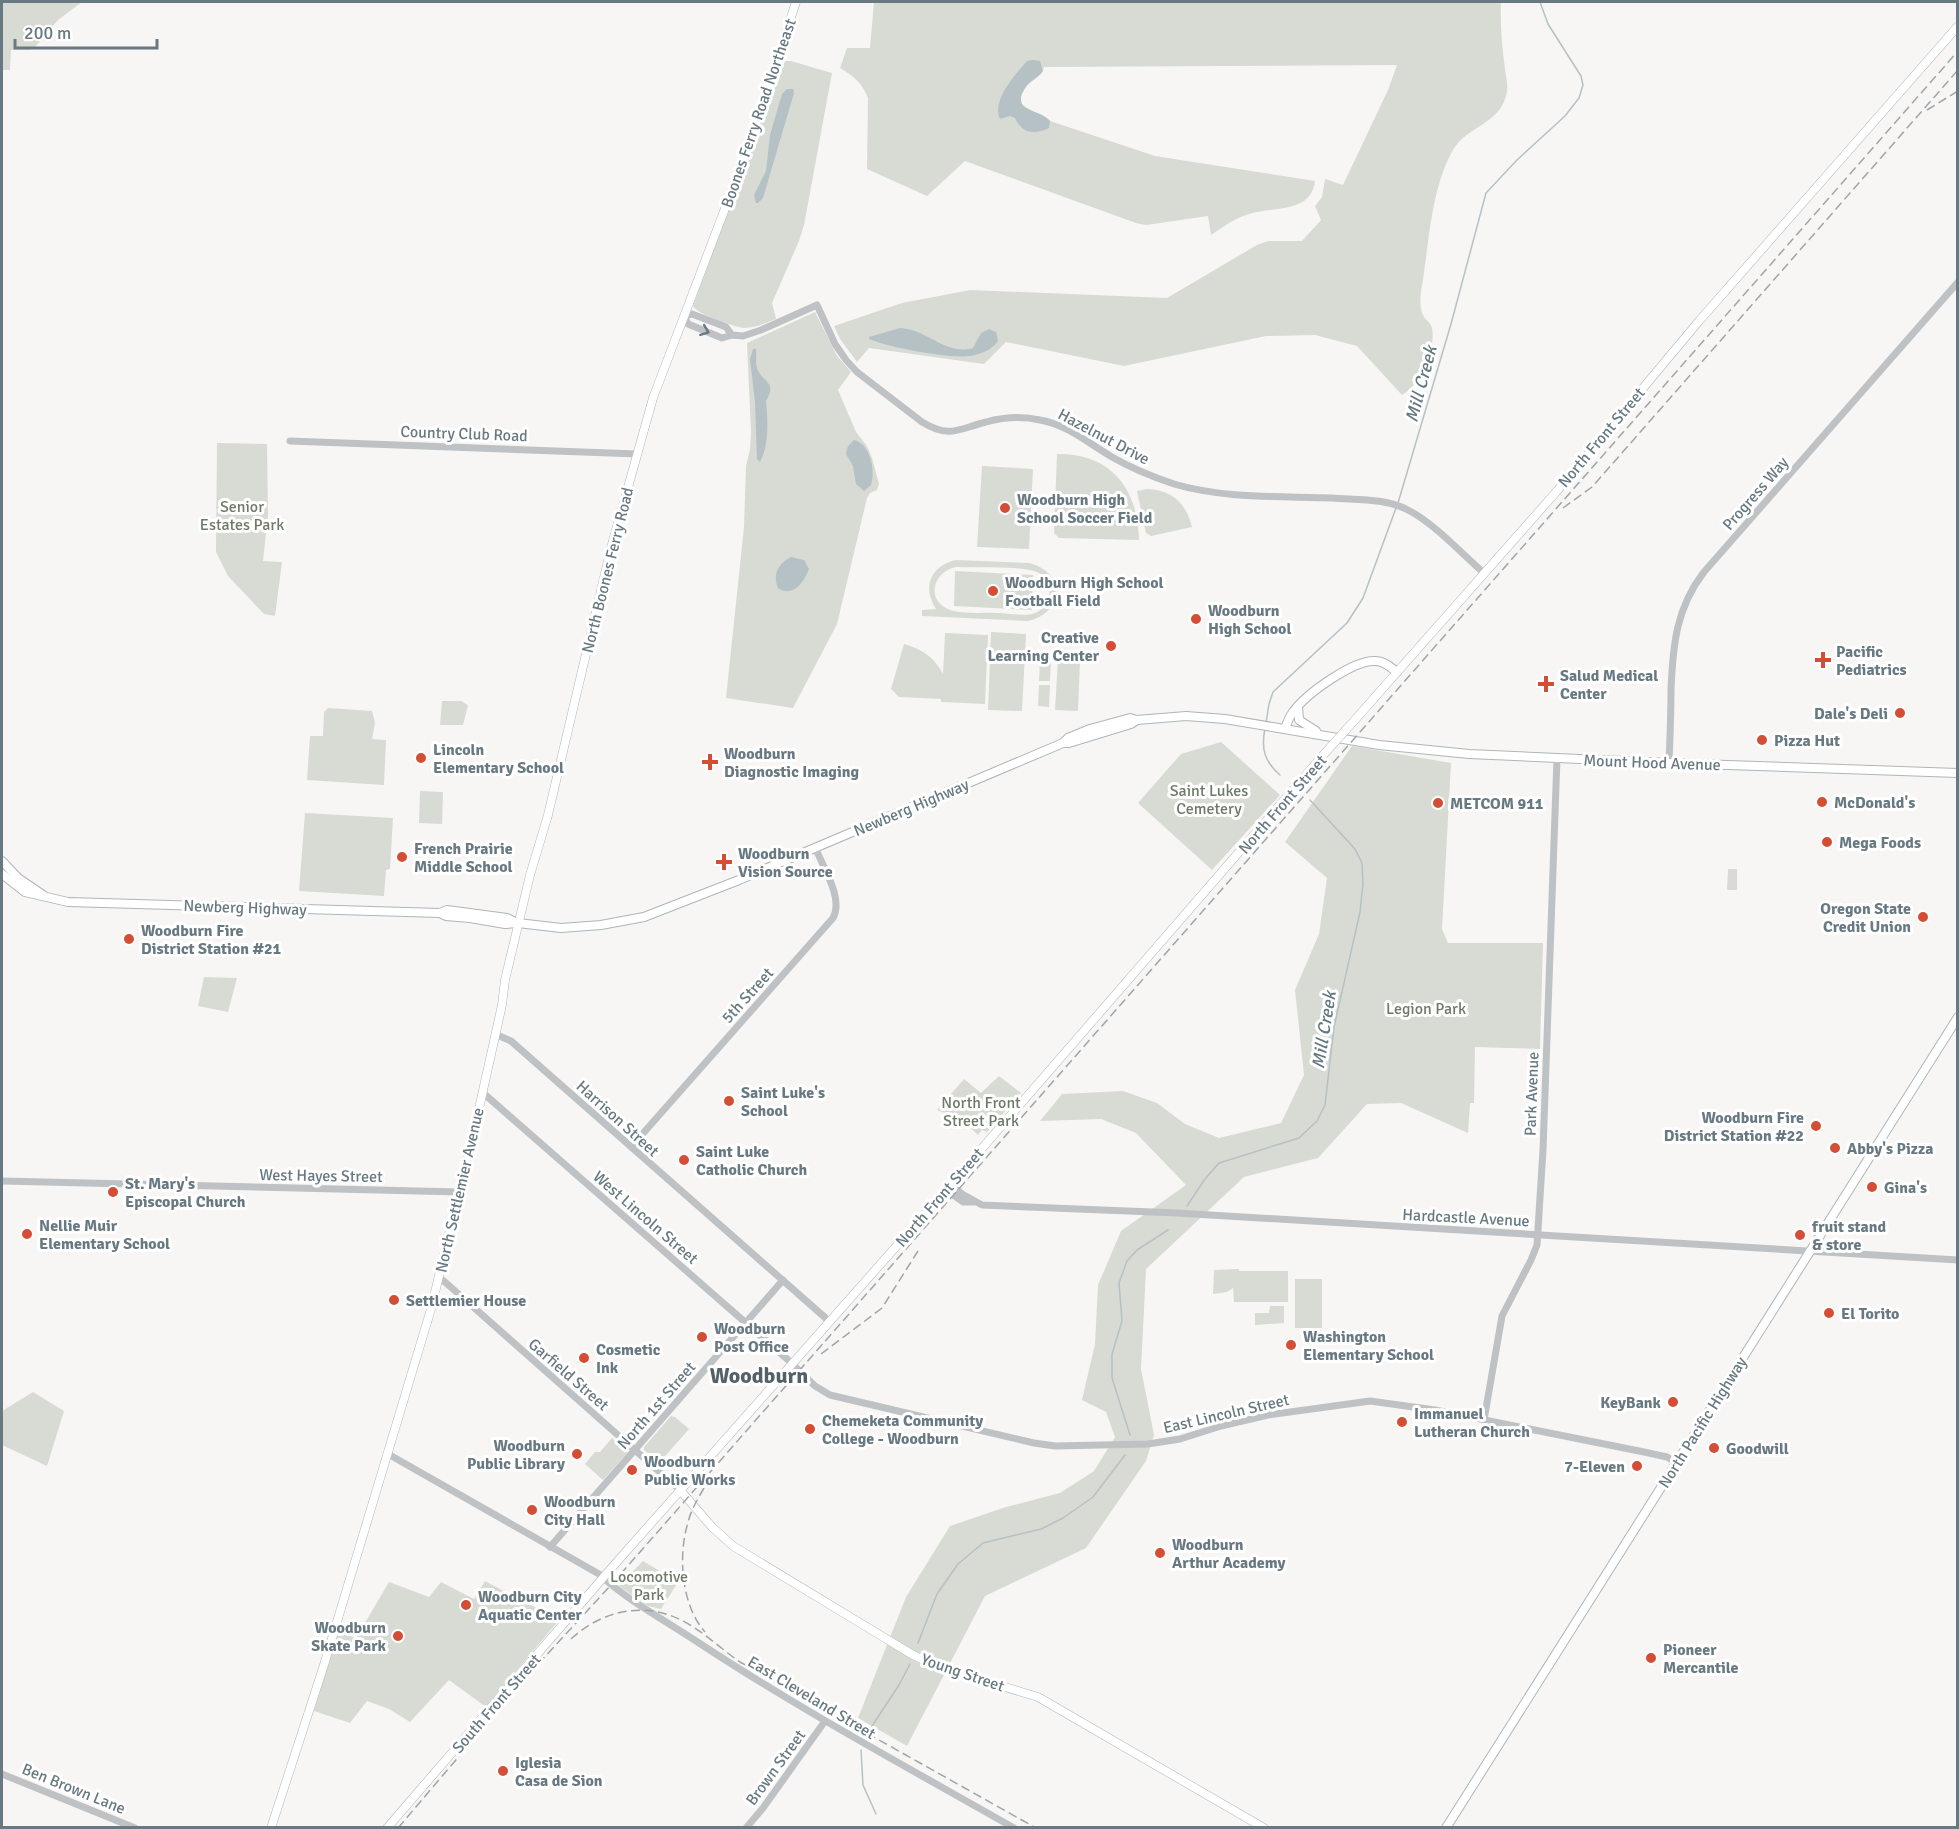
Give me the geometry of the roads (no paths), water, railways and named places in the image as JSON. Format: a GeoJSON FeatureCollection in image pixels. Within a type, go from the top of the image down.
{"type":"FeatureCollection","features":[{"type":"Feature","properties":{"kind":"main road","name":"Boones Ferry Road Northeast"},"geometry":{"type":"LineString","coordinates":[[719,224],[762,108],[796,2]]}},
{"type":"Feature","properties":{"kind":"main road","name":"North Front Street"},"geometry":{"type":"LineString","coordinates":[[604,1578],[1557,491],[1707,313],[1958,26]]}},
{"type":"Feature","properties":{"kind":"main road","name":"North Boones Ferry Road"},"geometry":{"type":"LineString","coordinates":[[518,923],[534,858],[548,815],[611,548],[653,398],[719,224]]}},
{"type":"Feature","properties":{"kind":"main road"},"geometry":{"type":"LineString","coordinates":[[1285,729],[1290,715],[1298,706],[1344,670],[1356,664],[1378,661],[1397,672]]}},
{"type":"Feature","properties":{"kind":"main road"},"geometry":{"type":"LineString","coordinates":[[1298,706],[1300,722],[1324,736]]}},
{"type":"Feature","properties":{"kind":"main road","name":"Newberg Highway"},"geometry":{"type":"LineString","coordinates":[[2,874],[25,892],[68,902],[440,913],[447,910],[507,918],[518,923],[570,928],[612,924],[688,901],[1063,743],[1131,724],[1137,720],[1175,716],[1202,717],[1347,740]]}},
{"type":"Feature","properties":{"kind":"main road","name":"Mount Hood Avenue"},"geometry":{"type":"LineString","coordinates":[[1347,740],[1434,751],[1557,759],[1958,773]]}},
{"type":"Feature","properties":{"kind":"main road","name":"Newberg Highway"},"geometry":{"type":"LineString","coordinates":[[2,861],[18,878],[51,899]]}},
{"type":"Feature","properties":{"kind":"main road","name":"North Settlemier Avenue"},"geometry":{"type":"LineString","coordinates":[[271,1827],[324,1665],[428,1322],[482,1092],[518,923]]}},
{"type":"Feature","properties":{"kind":"main road","name":"North Pacific Highway"},"geometry":{"type":"LineString","coordinates":[[1446,1827],[1958,1017]]}},
{"type":"Feature","properties":{"kind":"main road","name":"Young Street"},"geometry":{"type":"LineString","coordinates":[[680,1490],[712,1527],[733,1546],[906,1652],[939,1666],[1038,1697],[1264,1827]]}},
{"type":"Feature","properties":{"kind":"main road","name":"South Front Street"},"geometry":{"type":"LineString","coordinates":[[387,1827],[604,1578]]}},
{"type":"Feature","properties":{"kind":"street","name":"Progress Way"},"geometry":{"type":"LineString","coordinates":[[1669,764],[1673,641],[1680,613],[1690,590],[1958,282]]}},
{"type":"Feature","properties":{"kind":"street","name":"Hazelnut Drive"},"geometry":{"type":"LineString","coordinates":[[732,335],[743,336],[754,333],[818,305],[835,344],[849,364],[935,429],[952,432],[1001,419],[1039,420],[1074,432],[1139,471],[1194,489],[1223,494],[1360,500],[1392,504],[1402,507],[1427,523],[1484,573]]}},
{"type":"Feature","properties":{"kind":"street"},"geometry":{"type":"LineString","coordinates":[[692,314],[709,320],[726,327],[732,335],[722,338],[688,324],[684,316],[692,314]]}},
{"type":"Feature","properties":{"kind":"street","name":"Country Club Road"},"geometry":{"type":"LineString","coordinates":[[290,441],[637,454]]}},
{"type":"Feature","properties":{"kind":"street","name":"Park Avenue"},"geometry":{"type":"LineString","coordinates":[[1484,1420],[1502,1316],[1533,1255],[1538,1235],[1557,759]]}},
{"type":"Feature","properties":{"kind":"street","name":"5th Street"},"geometry":{"type":"LineString","coordinates":[[631,1148],[833,918],[837,901],[815,848]]}},
{"type":"Feature","properties":{"kind":"street","name":"Harrison Street"},"geometry":{"type":"LineString","coordinates":[[495,1034],[511,1041],[829,1321]]}},
{"type":"Feature","properties":{"kind":"street","name":"West Lincoln Street"},"geometry":{"type":"LineString","coordinates":[[482,1092],[792,1363]]}},
{"type":"Feature","properties":{"kind":"street","name":"West Hayes Street"},"geometry":{"type":"LineString","coordinates":[[2,1181],[459,1192]]}},
{"type":"Feature","properties":{"kind":"street","name":"Hardcastle Avenue"},"geometry":{"type":"LineString","coordinates":[[948,1187],[982,1205],[1148,1212],[1958,1260]]}},
{"type":"Feature","properties":{"kind":"street","name":"Garfield Street"},"geometry":{"type":"LineString","coordinates":[[438,1278],[447,1283],[680,1490]]}},
{"type":"Feature","properties":{"kind":"street","name":"North 1st Street"},"geometry":{"type":"LineString","coordinates":[[550,1547],[783,1280]]}},
{"type":"Feature","properties":{"kind":"street","name":"East Lincoln Street"},"geometry":{"type":"LineString","coordinates":[[792,1363],[815,1386],[827,1394],[1048,1445],[1158,1442],[1180,1439],[1259,1417],[1360,1401],[1413,1407],[1484,1420],[1660,1455],[1677,1463]]}},
{"type":"Feature","properties":{"kind":"street","name":"East Cleveland Street"},"geometry":{"type":"LineString","coordinates":[[388,1454],[604,1578],[624,1596],[726,1662],[825,1721],[1014,1827]]}},
{"type":"Feature","properties":{"kind":"street","name":"Brown Street"},"geometry":{"type":"LineString","coordinates":[[746,1827],[763,1808],[825,1721]]}},
{"type":"Feature","properties":{"kind":"street","name":"Ben Brown Lane"},"geometry":{"type":"LineString","coordinates":[[2,1774],[135,1827]]}},
{"type":"Feature","properties":{"kind":"waterway","name":"Mill Creek"},"geometry":{"type":"LineString","coordinates":[[1398,503],[1451,324],[1486,193],[1517,160],[1565,116],[1579,98],[1583,85],[1581,76],[1548,24],[1540,2]]}},
{"type":"Feature","properties":{"kind":"waterway","name":"Mill Creek"},"geometry":{"type":"LineString","coordinates":[[1266,723],[1273,692],[1347,623],[1363,598],[1396,508]]}},
{"type":"Feature","properties":{"kind":"waterway","name":"Mill Creek"},"geometry":{"type":"LineString","coordinates":[[1265,728],[1263,742],[1265,754],[1270,765],[1280,775]]}},
{"type":"Feature","properties":{"kind":"waterway","name":"Mill Creek"},"geometry":{"type":"LineString","coordinates":[[1187,1206],[1219,1163],[1299,1138],[1317,1121],[1325,1105],[1334,1027],[1360,912],[1363,884],[1362,863],[1355,849],[1310,800]]}},
{"type":"Feature","properties":{"kind":"waterway","name":"Mill Creek"},"geometry":{"type":"LineString","coordinates":[[1130,1435],[1112,1378],[1112,1354],[1122,1321],[1119,1283],[1127,1261],[1137,1250],[1168,1230]]}},
{"type":"Feature","properties":{"kind":"waterway","name":"Mill Creek"},"geometry":{"type":"LineString","coordinates":[[918,1643],[937,1594],[958,1564],[983,1543],[1041,1529],[1063,1518],[1093,1497],[1125,1455]]}},
{"type":"Feature","properties":{"kind":"waterway","name":"Mill Creek"},"geometry":{"type":"LineString","coordinates":[[870,1729],[910,1664]]}},
{"type":"Feature","properties":{"kind":"waterway","name":"Mill Creek"},"geometry":{"type":"LineString","coordinates":[[861,1750],[863,1785],[876,1814]]}},
{"type":"Feature","properties":{"kind":"railway"},"geometry":{"type":"LineString","coordinates":[[398,1828],[529,1674],[611,1585],[1958,51]]}},
{"type":"Feature","properties":{"kind":"railway"},"geometry":{"type":"LineString","coordinates":[[1563,508],[1592,487],[1958,70]]}},
{"type":"Feature","properties":{"kind":"railway"},"geometry":{"type":"LineString","coordinates":[[1927,110],[1958,91]]}},
{"type":"Feature","properties":{"kind":"railway"},"geometry":{"type":"LineString","coordinates":[[821,1354],[882,1308],[918,1251]]}},
{"type":"Feature","properties":{"kind":"railway"},"geometry":{"type":"LineString","coordinates":[[704,1488],[688,1521],[684,1539],[683,1567],[684,1582],[691,1609],[705,1632]]}},
{"type":"Feature","properties":{"kind":"railway"},"geometry":{"type":"LineString","coordinates":[[571,1639],[583,1629],[610,1615],[639,1610],[669,1615],[698,1630],[740,1662],[1036,1828]]}},
{"type":"Feature","properties":{"kind":"place","name":"Woodburn High School Soccer Field"},"geometry":{"type":"Point","coordinates":[1005,508]}},
{"type":"Feature","properties":{"kind":"place","name":"Woodburn High School Football Field"},"geometry":{"type":"Point","coordinates":[993,591]}},
{"type":"Feature","properties":{"kind":"place","name":"Woodburn High School"},"geometry":{"type":"Point","coordinates":[1196,619]}},
{"type":"Feature","properties":{"kind":"place","name":"Creative Learning Center"},"geometry":{"type":"Point","coordinates":[1111,646]}},
{"type":"Feature","properties":{"kind":"place","name":"Pacific Pediatrics"},"geometry":{"type":"Point","coordinates":[1823,660]}},
{"type":"Feature","properties":{"kind":"place","name":"Salud Medical Center"},"geometry":{"type":"Point","coordinates":[1546,684]}},
{"type":"Feature","properties":{"kind":"place","name":"Dale's Deli"},"geometry":{"type":"Point","coordinates":[1900,713]}},
{"type":"Feature","properties":{"kind":"place","name":"Pizza Hut"},"geometry":{"type":"Point","coordinates":[1762,740]}},
{"type":"Feature","properties":{"kind":"place","name":"Lincoln Elementary School"},"geometry":{"type":"Point","coordinates":[421,758]}},
{"type":"Feature","properties":{"kind":"place","name":"Woodburn Diagnostic Imaging"},"geometry":{"type":"Point","coordinates":[710,762]}},
{"type":"Feature","properties":{"kind":"place","name":"McDonald's"},"geometry":{"type":"Point","coordinates":[1822,802]}},
{"type":"Feature","properties":{"kind":"place","name":"METCOM 911"},"geometry":{"type":"Point","coordinates":[1438,803]}},
{"type":"Feature","properties":{"kind":"place","name":"Mega Foods"},"geometry":{"type":"Point","coordinates":[1827,842]}},
{"type":"Feature","properties":{"kind":"place","name":"French Prairie Middle School"},"geometry":{"type":"Point","coordinates":[402,857]}},
{"type":"Feature","properties":{"kind":"place","name":"Woodburn Vision Source"},"geometry":{"type":"Point","coordinates":[724,862]}},
{"type":"Feature","properties":{"kind":"place","name":"Oregon State Credit Union"},"geometry":{"type":"Point","coordinates":[1923,917]}},
{"type":"Feature","properties":{"kind":"place","name":"Woodburn Fire District Station #21"},"geometry":{"type":"Point","coordinates":[129,939]}},
{"type":"Feature","properties":{"kind":"place","name":"Saint Luke's School"},"geometry":{"type":"Point","coordinates":[729,1101]}},
{"type":"Feature","properties":{"kind":"place","name":"Woodburn Fire District Station #22"},"geometry":{"type":"Point","coordinates":[1816,1126]}},
{"type":"Feature","properties":{"kind":"place","name":"Abby's Pizza"},"geometry":{"type":"Point","coordinates":[1835,1148]}},
{"type":"Feature","properties":{"kind":"place","name":"Saint Luke Catholic Church"},"geometry":{"type":"Point","coordinates":[684,1160]}},
{"type":"Feature","properties":{"kind":"place","name":"Gina's"},"geometry":{"type":"Point","coordinates":[1872,1187]}},
{"type":"Feature","properties":{"kind":"place","name":"St. Mary's Episcopal Church"},"geometry":{"type":"Point","coordinates":[113,1192]}},
{"type":"Feature","properties":{"kind":"place","name":"Nellie Muir Elementary School"},"geometry":{"type":"Point","coordinates":[27,1234]}},
{"type":"Feature","properties":{"kind":"place","name":"fruit stand & store"},"geometry":{"type":"Point","coordinates":[1800,1235]}},
{"type":"Feature","properties":{"kind":"place","name":"Settlemier House"},"geometry":{"type":"Point","coordinates":[394,1300]}},
{"type":"Feature","properties":{"kind":"place","name":"El Torito"},"geometry":{"type":"Point","coordinates":[1829,1313]}},
{"type":"Feature","properties":{"kind":"place","name":"Woodburn Post Office"},"geometry":{"type":"Point","coordinates":[702,1337]}},
{"type":"Feature","properties":{"kind":"place","name":"Washington Elementary School"},"geometry":{"type":"Point","coordinates":[1291,1345]}},
{"type":"Feature","properties":{"kind":"place","name":"Cosmetic Ink"},"geometry":{"type":"Point","coordinates":[584,1358]}},
{"type":"Feature","properties":{"kind":"place","name":"KeyBank"},"geometry":{"type":"Point","coordinates":[1673,1402]}},
{"type":"Feature","properties":{"kind":"place","name":"Immanuel Lutheran Church"},"geometry":{"type":"Point","coordinates":[1402,1422]}},
{"type":"Feature","properties":{"kind":"place","name":"Chemeketa Community College - Woodburn"},"geometry":{"type":"Point","coordinates":[810,1429]}},
{"type":"Feature","properties":{"kind":"place","name":"Goodwill"},"geometry":{"type":"Point","coordinates":[1714,1448]}},
{"type":"Feature","properties":{"kind":"place","name":"Woodburn Public Library"},"geometry":{"type":"Point","coordinates":[577,1454]}},
{"type":"Feature","properties":{"kind":"place","name":"7-Eleven"},"geometry":{"type":"Point","coordinates":[1637,1466]}},
{"type":"Feature","properties":{"kind":"place","name":"Woodburn Public Works"},"geometry":{"type":"Point","coordinates":[632,1470]}},
{"type":"Feature","properties":{"kind":"place","name":"Woodburn City Hall"},"geometry":{"type":"Point","coordinates":[532,1510]}},
{"type":"Feature","properties":{"kind":"place","name":"Woodburn Arthur Academy"},"geometry":{"type":"Point","coordinates":[1160,1553]}},
{"type":"Feature","properties":{"kind":"place","name":"Woodburn City Aquatic Center"},"geometry":{"type":"Point","coordinates":[466,1605]}},
{"type":"Feature","properties":{"kind":"place","name":"Woodburn Skate Park"},"geometry":{"type":"Point","coordinates":[398,1636]}},
{"type":"Feature","properties":{"kind":"place","name":"Pioneer Mercantile"},"geometry":{"type":"Point","coordinates":[1651,1658]}},
{"type":"Feature","properties":{"kind":"place","name":"Iglesia Casa de Sion"},"geometry":{"type":"Point","coordinates":[503,1771]}},
{"type":"Feature","properties":{"kind":"district","name":"Woodburn"},"geometry":{"type":"Point","coordinates":[759,1375]}},
{"type":"Feature","properties":{"kind":"park label","name":"Senior Estates Park"},"geometry":{"type":"Point","coordinates":[242,515]}},
{"type":"Feature","properties":{"kind":"park label","name":"Saint Lukes Cemetery"},"geometry":{"type":"Point","coordinates":[1209,799]}},
{"type":"Feature","properties":{"kind":"park label","name":"Legion Park"},"geometry":{"type":"Point","coordinates":[1426,1008]}},
{"type":"Feature","properties":{"kind":"park label","name":"North Front Street Park"},"geometry":{"type":"Point","coordinates":[981,1111]}},
{"type":"Feature","properties":{"kind":"park label","name":"Locomotive Park"},"geometry":{"type":"Point","coordinates":[649,1585]}}]}
